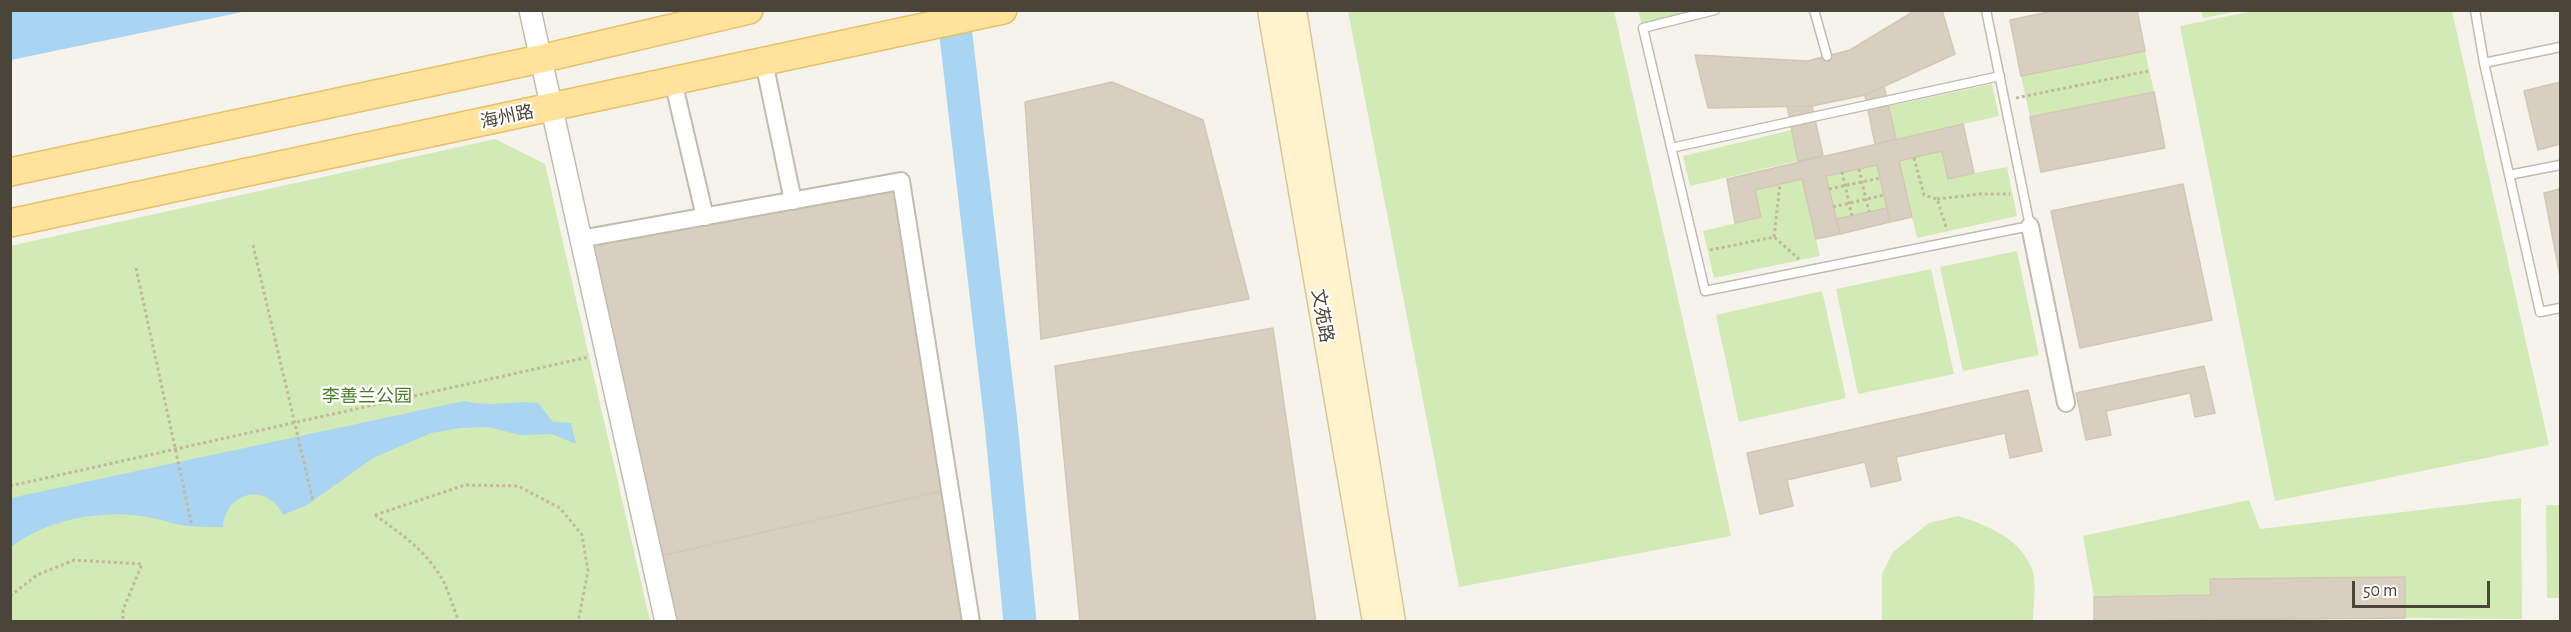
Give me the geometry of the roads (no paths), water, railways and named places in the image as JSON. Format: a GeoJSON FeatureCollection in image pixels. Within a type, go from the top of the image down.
{"type":"FeatureCollection","features":[{"type":"Feature","properties":{"kind":"main road"},"geometry":{"type":"LineString","coordinates":[[10,172],[540,59],[749,10]]}},
{"type":"Feature","properties":{"kind":"main road","name":"文苑路"},"geometry":{"type":"LineString","coordinates":[[1270,10],[1375,621]]}},
{"type":"Feature","properties":{"kind":"main road","name":"文苑路"},"geometry":{"type":"LineString","coordinates":[[1294,10],[1393,621]]}},
{"type":"Feature","properties":{"kind":"main road","name":"海州路"},"geometry":{"type":"LineString","coordinates":[[10,223],[999,11]]}},
{"type":"Feature","properties":{"kind":"street"},"geometry":{"type":"LineString","coordinates":[[530,10],[666,621]]}},
{"type":"Feature","properties":{"kind":"street"},"geometry":{"type":"LineString","coordinates":[[764,62],[793,201]]}},
{"type":"Feature","properties":{"kind":"street"},"geometry":{"type":"LineString","coordinates":[[673,81],[705,217]]}},
{"type":"Feature","properties":{"kind":"street"},"geometry":{"type":"LineString","coordinates":[[580,239],[901,181],[971,621]]}},
{"type":"Feature","properties":{"kind":"street"},"geometry":{"type":"LineString","coordinates":[[2030,226],[2066,403]]}},
{"type":"Feature","properties":{"kind":"lane"},"geometry":{"type":"LineString","coordinates":[[1814,10],[1827,56]]}},
{"type":"Feature","properties":{"kind":"lane"},"geometry":{"type":"LineString","coordinates":[[1714,11],[1642,28],[1705,291],[2030,226],[1986,10]]}},
{"type":"Feature","properties":{"kind":"lane"},"geometry":{"type":"LineString","coordinates":[[2475,10],[2484,63],[2540,312],[2560,308]]}},
{"type":"Feature","properties":{"kind":"lane"},"geometry":{"type":"LineString","coordinates":[[2484,63],[2560,47]]}},
{"type":"Feature","properties":{"kind":"lane"},"geometry":{"type":"LineString","coordinates":[[1671,148],[2000,76]]}},
{"type":"Feature","properties":{"kind":"lane"},"geometry":{"type":"LineString","coordinates":[[2509,175],[2560,165]]}},
{"type":"Feature","properties":{"kind":"water"},"geometry":{"type":"Polygon","coordinates":[[[11,10],[247,10],[247,11],[11,60],[11,10]]]}},
{"type":"Feature","properties":{"kind":"water"},"geometry":{"type":"Polygon","coordinates":[[[464,401],[485,404],[538,403],[553,422],[571,423],[576,444],[552,434],[520,435],[488,427],[461,428],[431,433],[373,458],[307,505],[283,515],[267,498],[248,495],[231,505],[223,527],[187,526],[148,517],[125,515],[90,516],[40,530],[11,547],[11,498],[464,401]]]}},
{"type":"Feature","properties":{"kind":"waterway"},"geometry":{"type":"LineString","coordinates":[[953,10],[1001,423],[1020,622]]}},
{"type":"Feature","properties":{"kind":"park label","name":"李善兰公园"},"geometry":{"type":"Point","coordinates":[367,397]}}]}
